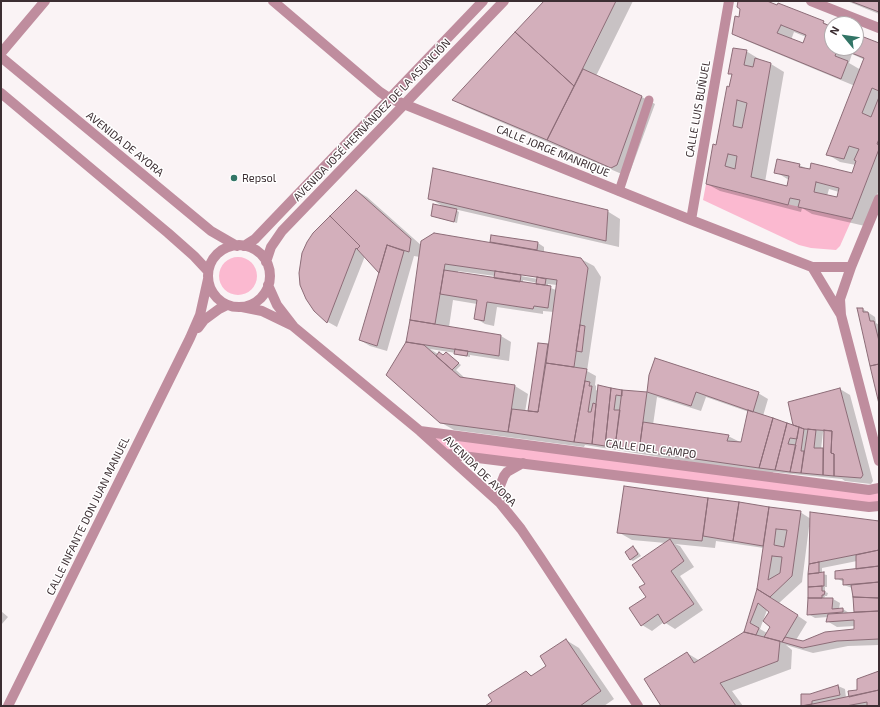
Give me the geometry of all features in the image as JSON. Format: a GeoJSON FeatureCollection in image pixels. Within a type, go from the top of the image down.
{"type":"FeatureCollection","features":[{"type":"Feature","properties":{"kind":"street"},"geometry":{"type":"LineString","coordinates":[[1,53],[45,1]]}},
{"type":"Feature","properties":{"kind":"street","name":"CALLE JORGE MANRIQUE"},"geometry":{"type":"LineString","coordinates":[[273,1],[389,98],[618,191],[812,267],[851,267]]}},
{"type":"Feature","properties":{"kind":"street","name":"AVENIDA JOSÉ HERNÁNDEZ DE LA ASUNCIÓN"},"geometry":{"type":"LineString","coordinates":[[240,246],[254,239],[483,1]]}},
{"type":"Feature","properties":{"kind":"street","name":"AVENIDA JOSÉ HERNÁNDEZ DE LA ASUNCIÓN"},"geometry":{"type":"LineString","coordinates":[[266,262],[271,247],[282,231],[504,1]]}},
{"type":"Feature","properties":{"kind":"street","name":"CALLE LUIS BUÑUEL"},"geometry":{"type":"LineString","coordinates":[[691,220],[729,1]]}},
{"type":"Feature","properties":{"kind":"street"},"geometry":{"type":"LineString","coordinates":[[811,1],[879,28]]}},
{"type":"Feature","properties":{"kind":"street","name":"AVENIDA DE AYORA"},"geometry":{"type":"LineString","coordinates":[[1,57],[211,231],[240,246]]}},
{"type":"Feature","properties":{"kind":"street"},"geometry":{"type":"LineString","coordinates":[[1,93],[168,233],[194,256],[208,275]]}},
{"type":"Feature","properties":{"kind":"street"},"geometry":{"type":"LineString","coordinates":[[879,199],[851,267],[840,300],[840,315],[879,460]]}},
{"type":"Feature","properties":{"kind":"street"},"geometry":{"type":"LineString","coordinates":[[240,246],[253,249],[266,262],[269,275],[266,291],[257,301],[249,305],[241,307],[227,305],[214,295],[210,288],[208,275],[212,262],[217,254],[224,250],[240,246]]}},
{"type":"Feature","properties":{"kind":"street"},"geometry":{"type":"LineString","coordinates":[[812,267],[840,315]]}},
{"type":"Feature","properties":{"kind":"street","name":"CALLE INFANTE DON JUAN MANUEL"},"geometry":{"type":"LineString","coordinates":[[8,706],[190,338],[200,315],[208,275]]}},
{"type":"Feature","properties":{"kind":"street","name":"AVENIDA DE AYORA"},"geometry":{"type":"LineString","coordinates":[[268,285],[277,305],[294,327],[446,454],[500,504],[521,529],[638,706]]}},
{"type":"Feature","properties":{"kind":"street","name":"CALLE INFANTE DON JUAN MANUEL"},"geometry":{"type":"LineString","coordinates":[[190,338],[204,320],[218,309],[227,305]]}},
{"type":"Feature","properties":{"kind":"street","name":"AVENIDA DE AYORA"},"geometry":{"type":"LineString","coordinates":[[241,307],[262,311],[294,327]]}},
{"type":"Feature","properties":{"kind":"street","name":"CALLE DEL CAMPO"},"geometry":{"type":"LineString","coordinates":[[420,432],[869,490],[879,488]]}},
{"type":"Feature","properties":{"kind":"street"},"geometry":{"type":"LineString","coordinates":[[446,454],[869,507],[879,506]]}},
{"type":"Feature","properties":{"kind":"street"},"geometry":{"type":"LineString","coordinates":[[500,504],[500,486],[504,476],[507,472],[524,463]]}},
{"type":"Feature","properties":{"kind":"lane"},"geometry":{"type":"LineString","coordinates":[[618,191],[649,100]]}},
{"type":"Feature","properties":{"kind":"shaded area"},"geometry":{"type":"Polygon","coordinates":[[[706,184],[852,219],[840,246],[836,250],[811,248],[799,245],[703,200],[706,184]]]}},
{"type":"Feature","properties":{"kind":"shaded area"},"geometry":{"type":"Polygon","coordinates":[[[234,257],[242,257],[249,260],[254,265],[257,276],[254,287],[249,292],[242,295],[234,295],[227,292],[222,287],[219,280],[219,272],[222,265],[227,260],[234,257]]]}},
{"type":"Feature","properties":{"kind":"shaded area"},"geometry":{"type":"Polygon","coordinates":[[[420,431],[879,488],[879,506],[446,454],[420,431]]]}},
{"type":"Feature","properties":{"kind":"building"},"geometry":{"type":"Polygon","coordinates":[[[544,1],[616,1],[574,86],[515,32],[544,1]]]}},
{"type":"Feature","properties":{"kind":"building"},"geometry":{"type":"Polygon","coordinates":[[[738,1],[767,1],[777,5],[778,3],[824,21],[824,56],[835,56],[848,61],[841,79],[732,34],[735,16],[739,17],[740,9],[737,7],[738,1]],[[781,25],[777,33],[803,43],[806,35],[781,25]]]}},
{"type":"Feature","properties":{"kind":"building"},"geometry":{"type":"Polygon","coordinates":[[[850,1],[879,1],[879,12],[850,1]]]}},
{"type":"Feature","properties":{"kind":"building"},"geometry":{"type":"Polygon","coordinates":[[[515,32],[574,86],[547,140],[452,100],[515,32]]]}},
{"type":"Feature","properties":{"kind":"building"},"geometry":{"type":"Polygon","coordinates":[[[864,37],[879,43],[879,91],[872,88],[862,113],[871,117],[879,97],[879,139],[877,144],[879,145],[879,149],[852,219],[798,207],[800,200],[790,198],[788,205],[706,184],[713,144],[716,145],[727,86],[729,87],[732,74],[728,74],[733,48],[747,50],[744,65],[753,67],[755,58],[771,63],[751,177],[787,186],[789,176],[774,173],[777,159],[800,164],[799,167],[810,169],[811,163],[852,173],[856,161],[854,160],[859,149],[849,146],[844,159],[826,155],[864,58],[859,56],[864,56],[864,37]],[[737,100],[733,126],[742,128],[747,103],[737,100]],[[728,154],[725,166],[735,169],[737,156],[728,154]],[[816,182],[814,192],[837,197],[839,188],[816,182]]]}},
{"type":"Feature","properties":{"kind":"building"},"geometry":{"type":"Polygon","coordinates":[[[583,69],[642,96],[617,165],[611,168],[547,140],[583,69]]]}},
{"type":"Feature","properties":{"kind":"building"},"geometry":{"type":"Polygon","coordinates":[[[433,168],[608,210],[606,241],[428,199],[433,168]]]}},
{"type":"Feature","properties":{"kind":"building"},"geometry":{"type":"Polygon","coordinates":[[[356,190],[411,239],[409,252],[387,245],[379,273],[357,249],[360,246],[330,216],[356,190]]]}},
{"type":"Feature","properties":{"kind":"building"},"geometry":{"type":"Polygon","coordinates":[[[433,204],[457,209],[454,222],[431,216],[433,204]]]}},
{"type":"Feature","properties":{"kind":"building"},"geometry":{"type":"Polygon","coordinates":[[[330,216],[360,246],[357,249],[356,248],[327,323],[314,311],[306,299],[300,285],[299,273],[302,253],[307,242],[313,233],[330,216]]]}},
{"type":"Feature","properties":{"kind":"building"},"geometry":{"type":"Polygon","coordinates":[[[434,233],[581,258],[588,268],[574,367],[546,363],[557,280],[445,264],[435,324],[410,320],[421,241],[434,233]]]}},
{"type":"Feature","properties":{"kind":"building"},"geometry":{"type":"Polygon","coordinates":[[[491,235],[538,242],[537,250],[490,242],[491,235]]]}},
{"type":"Feature","properties":{"kind":"building"},"geometry":{"type":"Polygon","coordinates":[[[387,245],[404,251],[377,346],[359,340],[387,245]]]}},
{"type":"Feature","properties":{"kind":"building"},"geometry":{"type":"Polygon","coordinates":[[[444,270],[551,286],[548,308],[534,306],[533,309],[487,302],[484,321],[474,319],[477,300],[440,294],[444,270]]]}},
{"type":"Feature","properties":{"kind":"building"},"geometry":{"type":"Polygon","coordinates":[[[495,271],[521,275],[520,282],[494,278],[495,271]]]}},
{"type":"Feature","properties":{"kind":"building"},"geometry":{"type":"Polygon","coordinates":[[[537,277],[546,279],[545,285],[536,284],[537,277]]]}},
{"type":"Feature","properties":{"kind":"building"},"geometry":{"type":"Polygon","coordinates":[[[857,308],[863,308],[863,312],[868,312],[870,321],[874,321],[879,341],[879,364],[870,366],[857,308]]]}},
{"type":"Feature","properties":{"kind":"building"},"geometry":{"type":"Polygon","coordinates":[[[410,320],[501,335],[499,356],[406,342],[410,320]]]}},
{"type":"Feature","properties":{"kind":"building"},"geometry":{"type":"Polygon","coordinates":[[[580,325],[585,326],[582,352],[576,351],[580,325]]]}},
{"type":"Feature","properties":{"kind":"building"},"geometry":{"type":"Polygon","coordinates":[[[406,342],[424,345],[460,377],[515,385],[508,432],[440,423],[386,375],[406,342]]]}},
{"type":"Feature","properties":{"kind":"building"},"geometry":{"type":"Polygon","coordinates":[[[538,343],[548,344],[538,412],[528,411],[538,343]]]}},
{"type":"Feature","properties":{"kind":"building"},"geometry":{"type":"Polygon","coordinates":[[[455,349],[468,351],[467,356],[454,354],[455,349]]]}},
{"type":"Feature","properties":{"kind":"building"},"geometry":{"type":"Polygon","coordinates":[[[439,352],[443,355],[446,352],[459,363],[452,370],[436,356],[439,352]]]}},
{"type":"Feature","properties":{"kind":"building"},"geometry":{"type":"Polygon","coordinates":[[[655,358],[759,392],[753,412],[696,392],[691,406],[647,392],[649,375],[655,358]]]}},
{"type":"Feature","properties":{"kind":"building"},"geometry":{"type":"Polygon","coordinates":[[[546,363],[587,369],[574,442],[508,432],[512,409],[538,412],[546,363]]]}},
{"type":"Feature","properties":{"kind":"building"},"geometry":{"type":"Polygon","coordinates":[[[879,364],[879,404],[870,366],[879,364]]]}},
{"type":"Feature","properties":{"kind":"building"},"geometry":{"type":"Polygon","coordinates":[[[585,381],[590,382],[589,386],[592,386],[588,412],[591,412],[593,403],[596,404],[592,444],[574,442],[585,381]]]}},
{"type":"Feature","properties":{"kind":"building"},"geometry":{"type":"Polygon","coordinates":[[[598,385],[611,388],[605,446],[592,444],[598,385]]]}},
{"type":"Feature","properties":{"kind":"building"},"geometry":{"type":"Polygon","coordinates":[[[611,388],[622,390],[622,396],[616,395],[614,410],[620,410],[615,447],[605,446],[611,388]]]}},
{"type":"Feature","properties":{"kind":"building"},"geometry":{"type":"Polygon","coordinates":[[[840,388],[863,475],[861,478],[834,476],[834,454],[831,453],[832,431],[804,429],[793,425],[788,402],[840,388]]]}},
{"type":"Feature","properties":{"kind":"building"},"geometry":{"type":"Polygon","coordinates":[[[622,390],[647,392],[639,451],[615,447],[622,390]]]}},
{"type":"Feature","properties":{"kind":"building"},"geometry":{"type":"Polygon","coordinates":[[[748,410],[773,418],[759,468],[639,451],[643,422],[729,435],[727,441],[741,442],[748,410]]]}},
{"type":"Feature","properties":{"kind":"building"},"geometry":{"type":"Polygon","coordinates":[[[773,418],[787,423],[775,470],[759,468],[773,418]]]}},
{"type":"Feature","properties":{"kind":"building"},"geometry":{"type":"Polygon","coordinates":[[[787,423],[799,427],[797,439],[790,438],[788,444],[796,445],[790,472],[775,470],[787,423]]]}},
{"type":"Feature","properties":{"kind":"building"},"geometry":{"type":"Polygon","coordinates":[[[799,427],[804,429],[801,451],[804,451],[801,473],[790,472],[799,427]]]}},
{"type":"Feature","properties":{"kind":"building"},"geometry":{"type":"Polygon","coordinates":[[[808,429],[816,430],[814,448],[823,448],[823,475],[801,473],[808,429]]]}},
{"type":"Feature","properties":{"kind":"building"},"geometry":{"type":"Polygon","coordinates":[[[824,430],[832,431],[831,453],[834,454],[834,476],[823,475],[824,430]]]}},
{"type":"Feature","properties":{"kind":"building"},"geometry":{"type":"Polygon","coordinates":[[[624,486],[708,498],[702,541],[617,533],[624,486]]]}},
{"type":"Feature","properties":{"kind":"building"},"geometry":{"type":"Polygon","coordinates":[[[708,498],[739,502],[733,541],[703,536],[708,498]]]}},
{"type":"Feature","properties":{"kind":"building"},"geometry":{"type":"Polygon","coordinates":[[[739,502],[769,507],[763,546],[733,541],[739,502]]]}},
{"type":"Feature","properties":{"kind":"building"},"geometry":{"type":"Polygon","coordinates":[[[769,507],[801,511],[792,576],[770,597],[757,589],[769,507]],[[776,529],[774,545],[784,547],[787,530],[776,529]],[[772,556],[768,580],[780,573],[782,557],[772,556]]]}},
{"type":"Feature","properties":{"kind":"building"},"geometry":{"type":"Polygon","coordinates":[[[810,512],[879,521],[879,550],[809,564],[810,512]]]}},
{"type":"Feature","properties":{"kind":"building"},"geometry":{"type":"Polygon","coordinates":[[[670,539],[684,561],[671,571],[694,604],[664,624],[658,614],[641,626],[629,608],[646,597],[639,587],[645,584],[632,565],[670,539]]]}},
{"type":"Feature","properties":{"kind":"building"},"geometry":{"type":"Polygon","coordinates":[[[633,546],[638,554],[630,560],[625,552],[633,546]]]}},
{"type":"Feature","properties":{"kind":"building"},"geometry":{"type":"Polygon","coordinates":[[[879,550],[879,566],[856,569],[856,555],[879,550]]]}},
{"type":"Feature","properties":{"kind":"building"},"geometry":{"type":"Polygon","coordinates":[[[819,562],[819,573],[808,574],[809,564],[819,562]]]}},
{"type":"Feature","properties":{"kind":"building"},"geometry":{"type":"Polygon","coordinates":[[[879,566],[879,582],[843,585],[843,579],[835,579],[835,571],[879,566]]]}},
{"type":"Feature","properties":{"kind":"building"},"geometry":{"type":"Polygon","coordinates":[[[824,572],[824,586],[808,587],[808,574],[824,572]]]}},
{"type":"Feature","properties":{"kind":"building"},"geometry":{"type":"Polygon","coordinates":[[[879,582],[879,598],[853,597],[851,585],[879,582]]]}},
{"type":"Feature","properties":{"kind":"building"},"geometry":{"type":"Polygon","coordinates":[[[822,586],[822,591],[825,591],[822,598],[808,598],[808,587],[822,586]]]}},
{"type":"Feature","properties":{"kind":"building"},"geometry":{"type":"Polygon","coordinates":[[[757,589],[798,615],[782,642],[764,637],[770,627],[763,621],[769,612],[758,603],[750,623],[759,628],[756,635],[744,632],[757,589]]]}},
{"type":"Feature","properties":{"kind":"building"},"geometry":{"type":"Polygon","coordinates":[[[853,597],[879,598],[879,611],[854,612],[853,597]]]}},
{"type":"Feature","properties":{"kind":"building"},"geometry":{"type":"Polygon","coordinates":[[[808,598],[833,598],[832,609],[843,608],[843,612],[807,615],[808,598]]]}},
{"type":"Feature","properties":{"kind":"building"},"geometry":{"type":"Polygon","coordinates":[[[879,611],[879,639],[837,641],[803,648],[782,642],[785,637],[803,641],[825,632],[854,629],[854,620],[826,622],[828,614],[879,611]]]}},
{"type":"Feature","properties":{"kind":"building"},"geometry":{"type":"Polygon","coordinates":[[[744,632],[780,641],[778,661],[720,683],[736,706],[661,706],[644,679],[687,652],[694,663],[744,632]]]}},
{"type":"Feature","properties":{"kind":"building"},"geometry":{"type":"Polygon","coordinates":[[[566,639],[601,691],[580,706],[485,706],[492,701],[488,695],[526,671],[531,676],[546,666],[540,656],[566,639]]]}},
{"type":"Feature","properties":{"kind":"building"},"geometry":{"type":"Polygon","coordinates":[[[879,671],[879,690],[849,697],[848,691],[857,690],[857,679],[879,671]]]}},
{"type":"Feature","properties":{"kind":"building"},"geometry":{"type":"Polygon","coordinates":[[[838,685],[840,695],[812,701],[812,704],[801,706],[801,694],[810,694],[838,685]]]}},
{"type":"Feature","properties":{"kind":"building"},"geometry":{"type":"Polygon","coordinates":[[[879,690],[879,706],[867,706],[867,702],[846,706],[803,706],[879,690]]]}},
{"type":"Feature","properties":{"kind":"place","name":"Repsol"},"geometry":{"type":"Point","coordinates":[234,178]}}]}
